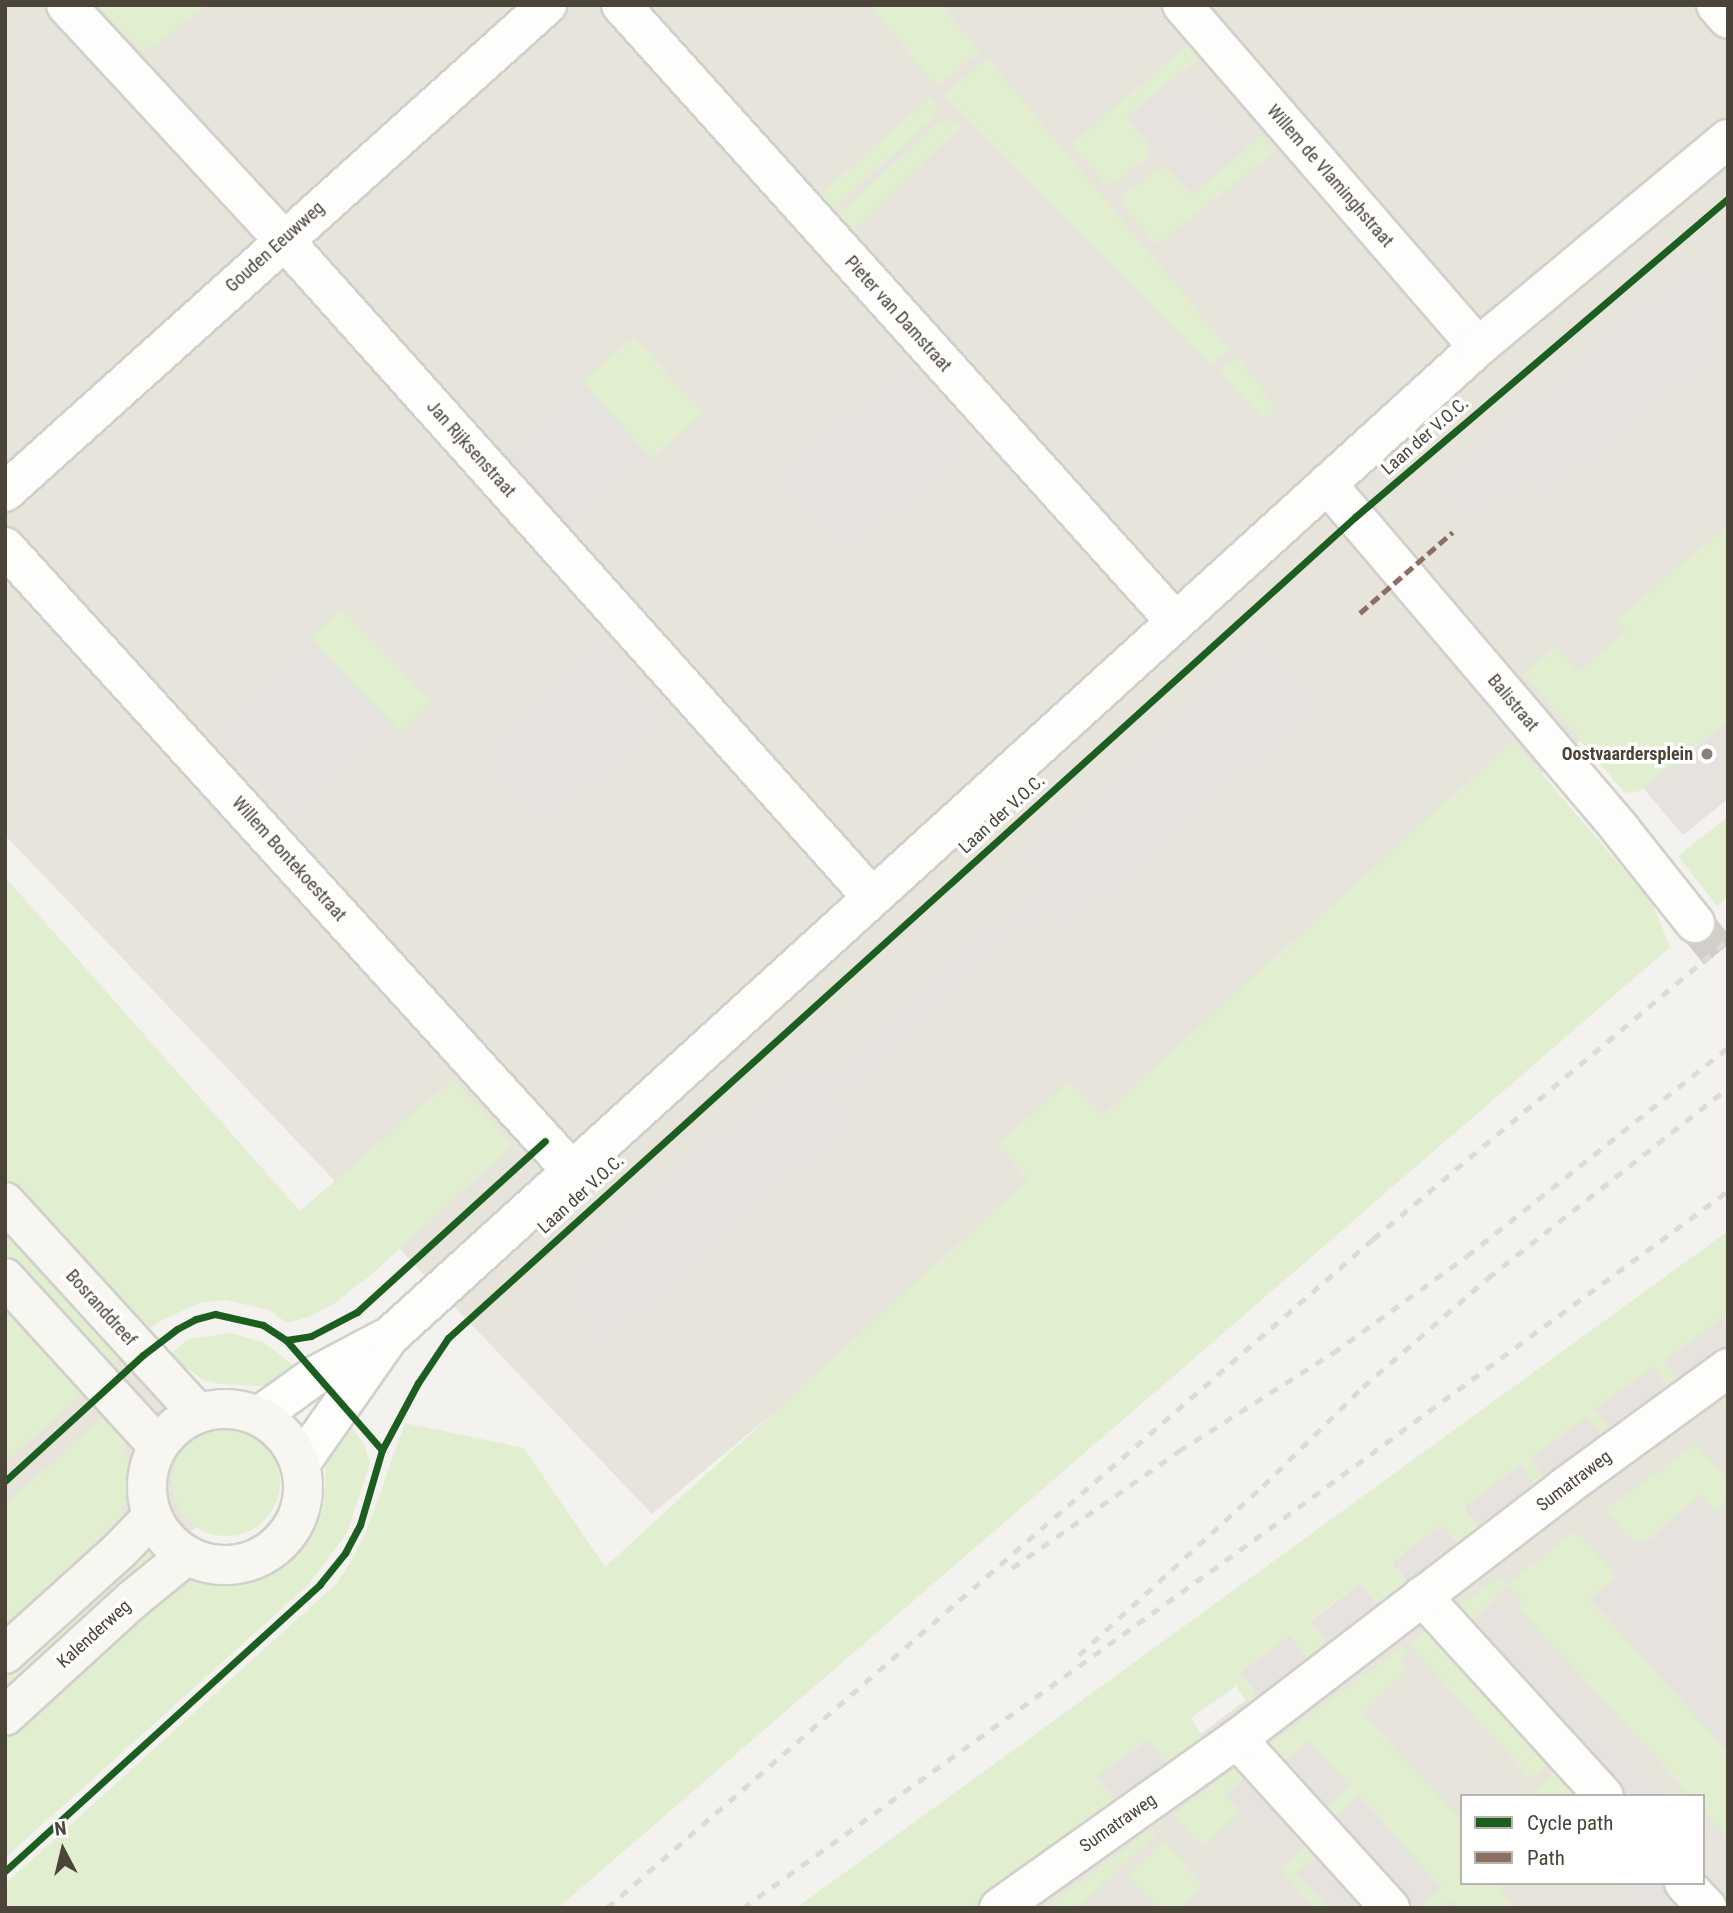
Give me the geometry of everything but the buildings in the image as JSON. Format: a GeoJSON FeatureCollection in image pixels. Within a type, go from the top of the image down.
{"type":"FeatureCollection","features":[{"type":"Feature","properties":{"kind":"main road","name":"Bosranddreef"},"geometry":{"type":"LineString","coordinates":[[5,1202],[198,1413]]}},
{"type":"Feature","properties":{"kind":"main road"},"geometry":{"type":"LineString","coordinates":[[5,1278],[158,1446]]}},
{"type":"Feature","properties":{"kind":"main road"},"geometry":{"type":"LineString","coordinates":[[224,1408],[260,1416],[282,1433],[300,1464],[303,1500],[291,1531],[264,1556],[224,1566],[187,1556],[167,1541],[152,1517],[147,1499],[148,1471],[158,1446],[174,1427],[198,1413],[224,1408]]}},
{"type":"Feature","properties":{"kind":"main road"},"geometry":{"type":"LineString","coordinates":[[5,1654],[152,1517]]}},
{"type":"Feature","properties":{"kind":"main road","name":"Kalenderweg"},"geometry":{"type":"LineString","coordinates":[[5,1716],[132,1600],[187,1556]]}},
{"type":"Feature","properties":{"kind":"street","name":"Jan Rijksenstraat"},"geometry":{"type":"LineString","coordinates":[[66,5],[283,239],[872,897]]}},
{"type":"Feature","properties":{"kind":"street","name":"Gouden Eeuwweg"},"geometry":{"type":"LineString","coordinates":[[5,492],[283,239],[547,5]]}},
{"type":"Feature","properties":{"kind":"street","name":"Pieter van Damstraat"},"geometry":{"type":"LineString","coordinates":[[621,5],[1175,621]]}},
{"type":"Feature","properties":{"kind":"street","name":"Willem de Vlaminghstraat"},"geometry":{"type":"LineString","coordinates":[[1182,5],[1478,347]]}},
{"type":"Feature","properties":{"kind":"street"},"geometry":{"type":"LineString","coordinates":[[1716,5],[1728,19]]}},
{"type":"Feature","properties":{"kind":"street","name":"Laan der V.O.C."},"geometry":{"type":"LineString","coordinates":[[300,1464],[389,1336],[1478,347],[1728,139]]}},
{"type":"Feature","properties":{"kind":"street","name":"Balistraat"},"geometry":{"type":"LineString","coordinates":[[1327,484],[1612,820],[1695,923]]}},
{"type":"Feature","properties":{"kind":"street","name":"Willem Bontekoestraat"},"geometry":{"type":"LineString","coordinates":[[5,547],[572,1171]]}},
{"type":"Feature","properties":{"kind":"street","name":"Laan der V.O.C."},"geometry":{"type":"LineString","coordinates":[[260,1416],[316,1375],[389,1336]]}},
{"type":"Feature","properties":{"kind":"street","name":"Sumatraweg"},"geometry":{"type":"LineString","coordinates":[[999,1908],[1237,1739],[1422,1596],[1728,1368]]}},
{"type":"Feature","properties":{"kind":"street"},"geometry":{"type":"LineString","coordinates":[[1422,1596],[1602,1794]]}},
{"type":"Feature","properties":{"kind":"street"},"geometry":{"type":"LineString","coordinates":[[1237,1739],[1390,1908]]}},
{"type":"Feature","properties":{"kind":"street"},"geometry":{"type":"LineString","coordinates":[[1686,1885],[1707,1908]]}},
{"type":"Feature","properties":{"kind":"shaded area"},"geometry":{"type":"Polygon","coordinates":[[[5,5],[1728,5],[1728,618],[652,1514],[5,835],[5,5]]]}},
{"type":"Feature","properties":{"kind":"shaded area"},"geometry":{"type":"Polygon","coordinates":[[[1182,71],[1247,148],[1192,195],[1127,117],[1182,71]]]}},
{"type":"Feature","properties":{"kind":"shaded area"},"geometry":{"type":"Polygon","coordinates":[[[1698,255],[1717,277],[1728,269],[1728,353],[1539,510],[1521,489],[1472,529],[1432,484],[1570,361],[1698,255]]]}},
{"type":"Feature","properties":{"kind":"shaded area"},"geometry":{"type":"Polygon","coordinates":[[[904,359],[981,447],[846,565],[769,476],[904,359]]]}},
{"type":"Feature","properties":{"kind":"shaded area"},"geometry":{"type":"Polygon","coordinates":[[[582,381],[650,457],[569,530],[501,454],[582,381]]]}},
{"type":"Feature","properties":{"kind":"shaded area"},"geometry":{"type":"Polygon","coordinates":[[[1263,632],[1325,709],[1068,936],[1048,914],[841,1103],[858,1124],[604,1353],[566,1308],[578,1295],[559,1273],[802,1054],[820,1074],[1033,882],[1014,862],[1263,632]]]}},
{"type":"Feature","properties":{"kind":"shaded area"},"geometry":{"type":"Polygon","coordinates":[[[602,637],[675,721],[545,834],[472,750],[602,637]]]}},
{"type":"Feature","properties":{"kind":"shaded area"},"geometry":{"type":"Polygon","coordinates":[[[311,639],[398,732],[298,825],[212,732],[311,639]]]}},
{"type":"Feature","properties":{"kind":"shaded area","name":"Oostvaardersplein"},"geometry":{"type":"Polygon","coordinates":[[[1728,721],[1728,799],[1683,835],[1643,788],[1728,721]]]}},
{"type":"Feature","properties":{"kind":"shaded area"},"geometry":{"type":"Polygon","coordinates":[[[5,1232],[244,1485],[5,1694],[5,1232]]]}},
{"type":"Feature","properties":{"kind":"shaded area"},"geometry":{"type":"Polygon","coordinates":[[[1725,1316],[1728,1355],[1683,1388],[1664,1361],[1725,1316]]]}},
{"type":"Feature","properties":{"kind":"shaded area"},"geometry":{"type":"Polygon","coordinates":[[[1728,1339],[1728,1908],[968,1908],[1728,1339]]]}},
{"type":"Feature","properties":{"kind":"shaded area"},"geometry":{"type":"Polygon","coordinates":[[[1654,1367],[1673,1394],[1614,1435],[1595,1408],[1654,1367]]]}},
{"type":"Feature","properties":{"kind":"shaded area"},"geometry":{"type":"Polygon","coordinates":[[[1587,1416],[1607,1443],[1551,1486],[1530,1459],[1587,1416]]]}},
{"type":"Feature","properties":{"kind":"shaded area"},"geometry":{"type":"Polygon","coordinates":[[[1520,1465],[1540,1492],[1484,1535],[1463,1508],[1520,1465]]]}},
{"type":"Feature","properties":{"kind":"shaded area"},"geometry":{"type":"Polygon","coordinates":[[[1700,1495],[1717,1513],[1728,1495],[1728,1752],[1591,1600],[1616,1577],[1612,1572],[1700,1495]]]}},
{"type":"Feature","properties":{"kind":"shaded area"},"geometry":{"type":"Polygon","coordinates":[[[1442,1524],[1461,1549],[1410,1587],[1392,1562],[1442,1524]]]}},
{"type":"Feature","properties":{"kind":"shaded area"},"geometry":{"type":"Polygon","coordinates":[[[1361,1583],[1380,1608],[1329,1646],[1311,1621],[1361,1583]]]}},
{"type":"Feature","properties":{"kind":"shaded area"},"geometry":{"type":"Polygon","coordinates":[[[1493,1602],[1667,1794],[1578,1794],[1471,1623],[1493,1602]]]}},
{"type":"Feature","properties":{"kind":"shaded area"},"geometry":{"type":"Polygon","coordinates":[[[1290,1635],[1309,1660],[1258,1698],[1240,1673],[1290,1635]]]}},
{"type":"Feature","properties":{"kind":"shaded area"},"geometry":{"type":"Polygon","coordinates":[[[1148,1739],[1166,1764],[1115,1801],[1097,1776],[1148,1739]]]}},
{"type":"Feature","properties":{"kind":"shaded area"},"geometry":{"type":"Polygon","coordinates":[[[1308,1741],[1350,1786],[1327,1807],[1337,1817],[1359,1796],[1441,1887],[1419,1908],[1328,1908],[1297,1873],[1320,1853],[1289,1819],[1267,1840],[1226,1794],[1278,1752],[1286,1761],[1308,1741]]]}},
{"type":"Feature","properties":{"kind":"shaded area"},"geometry":{"type":"Polygon","coordinates":[[[1705,1836],[1728,1861],[1728,1908],[1639,1908],[1619,1885],[1705,1885],[1705,1836]]]}},
{"type":"Feature","properties":{"kind":"green space"},"geometry":{"type":"Polygon","coordinates":[[[207,5],[144,53],[97,7],[207,5]]]}},
{"type":"Feature","properties":{"kind":"green space"},"geometry":{"type":"Polygon","coordinates":[[[869,5],[942,5],[980,52],[937,86],[869,5]]]}},
{"type":"Feature","properties":{"kind":"green space"},"geometry":{"type":"Polygon","coordinates":[[[1188,45],[1199,58],[1127,117],[1148,143],[1147,158],[1117,182],[1104,183],[1071,145],[1188,45]]]}},
{"type":"Feature","properties":{"kind":"green space"},"geometry":{"type":"Polygon","coordinates":[[[987,58],[1230,350],[1211,365],[944,95],[987,58]]]}},
{"type":"Feature","properties":{"kind":"green space"},"geometry":{"type":"Polygon","coordinates":[[[931,97],[937,109],[931,120],[832,211],[819,195],[931,97]]]}},
{"type":"Feature","properties":{"kind":"green space"},"geometry":{"type":"Polygon","coordinates":[[[947,120],[960,127],[850,234],[836,217],[937,123],[947,120]]]}},
{"type":"Feature","properties":{"kind":"green space"},"geometry":{"type":"Polygon","coordinates":[[[1262,135],[1275,151],[1157,245],[1121,203],[1126,192],[1162,167],[1169,169],[1192,194],[1262,135]]]}},
{"type":"Feature","properties":{"kind":"green space"},"geometry":{"type":"Polygon","coordinates":[[[634,336],[703,413],[652,459],[583,382],[634,336]]]}},
{"type":"Feature","properties":{"kind":"green space"},"geometry":{"type":"Polygon","coordinates":[[[1238,357],[1276,409],[1264,419],[1219,372],[1238,357]]]}},
{"type":"Feature","properties":{"kind":"green space"},"geometry":{"type":"Polygon","coordinates":[[[1728,525],[1728,721],[1640,791],[1625,793],[1524,674],[1555,647],[1578,672],[1626,631],[1617,620],[1728,525]]]}},
{"type":"Feature","properties":{"kind":"green space"},"geometry":{"type":"Polygon","coordinates":[[[342,609],[432,702],[401,732],[311,639],[342,609]]]}},
{"type":"Feature","properties":{"kind":"green space"},"geometry":{"type":"Polygon","coordinates":[[[1513,741],[1652,902],[1670,947],[558,1908],[5,1908],[5,1884],[336,1584],[352,1560],[368,1527],[405,1423],[524,1448],[605,1567],[1028,1180],[997,1144],[1070,1082],[1102,1115],[1513,741]]]}},
{"type":"Feature","properties":{"kind":"green space"},"geometry":{"type":"Polygon","coordinates":[[[1728,817],[1728,897],[1717,906],[1678,856],[1728,817]]]}},
{"type":"Feature","properties":{"kind":"green space"},"geometry":{"type":"Polygon","coordinates":[[[5,877],[300,1211],[453,1079],[513,1145],[373,1273],[335,1303],[309,1317],[287,1323],[269,1310],[225,1300],[200,1303],[162,1320],[144,1332],[5,1183],[5,877]]]}},
{"type":"Feature","properties":{"kind":"green space"},"geometry":{"type":"Polygon","coordinates":[[[5,1221],[125,1353],[104,1371],[5,1263],[5,1221]]]}},
{"type":"Feature","properties":{"kind":"green space"},"geometry":{"type":"Polygon","coordinates":[[[1728,1231],[1728,1319],[1726,1316],[1682,1386],[1672,1393],[1654,1368],[1615,1435],[1605,1441],[1586,1417],[1548,1483],[1462,1506],[1481,1532],[1459,1548],[1442,1524],[1391,1562],[1408,1585],[1379,1606],[1361,1583],[1310,1620],[1327,1644],[1307,1659],[1290,1635],[1239,1673],[1257,1697],[1249,1704],[1236,1686],[1191,1718],[1203,1737],[1166,1764],[1148,1739],[1097,1776],[1115,1801],[969,1908],[796,1908],[1728,1231]]]}},
{"type":"Feature","properties":{"kind":"green space"},"geometry":{"type":"Polygon","coordinates":[[[5,1303],[85,1391],[5,1463],[5,1303]]]}},
{"type":"Feature","properties":{"kind":"green space"},"geometry":{"type":"Polygon","coordinates":[[[231,1333],[265,1343],[301,1372],[282,1382],[262,1386],[221,1384],[204,1380],[168,1356],[189,1339],[231,1333]]]}},
{"type":"Feature","properties":{"kind":"green space"},"geometry":{"type":"Polygon","coordinates":[[[106,1414],[123,1437],[127,1454],[129,1488],[120,1520],[71,1572],[5,1632],[5,1505],[106,1414]]]}},
{"type":"Feature","properties":{"kind":"green space"},"geometry":{"type":"Polygon","coordinates":[[[346,1421],[364,1444],[370,1463],[347,1533],[307,1586],[5,1858],[5,1731],[184,1581],[248,1580],[263,1577],[283,1567],[314,1530],[320,1518],[324,1506],[326,1458],[346,1421]]]}},
{"type":"Feature","properties":{"kind":"green space"},"geometry":{"type":"Polygon","coordinates":[[[226,1428],[247,1432],[264,1444],[276,1461],[280,1482],[276,1503],[264,1520],[247,1532],[226,1536],[205,1532],[188,1520],[176,1503],[172,1482],[176,1461],[188,1444],[205,1432],[226,1428]]]}},
{"type":"Feature","properties":{"kind":"green space"},"geometry":{"type":"Polygon","coordinates":[[[1695,1445],[1728,1480],[1728,1495],[1717,1514],[1700,1495],[1649,1540],[1634,1541],[1605,1510],[1695,1445]]]}},
{"type":"Feature","properties":{"kind":"green space"},"geometry":{"type":"Polygon","coordinates":[[[1575,1531],[1617,1576],[1591,1600],[1728,1752],[1728,1837],[1705,1812],[1705,1794],[1689,1794],[1517,1605],[1523,1600],[1508,1584],[1575,1531]]]}},
{"type":"Feature","properties":{"kind":"green space"},"geometry":{"type":"Polygon","coordinates":[[[142,1542],[159,1559],[5,1698],[5,1667],[142,1542]]]}},
{"type":"Feature","properties":{"kind":"green space"},"geometry":{"type":"Polygon","coordinates":[[[1499,1577],[1508,1586],[1491,1599],[1493,1602],[1471,1623],[1457,1608],[1499,1577]]]}},
{"type":"Feature","properties":{"kind":"green space"},"geometry":{"type":"Polygon","coordinates":[[[1428,1629],[1549,1764],[1531,1780],[1410,1645],[1428,1629]]]}},
{"type":"Feature","properties":{"kind":"green space"},"geometry":{"type":"Polygon","coordinates":[[[1403,1647],[1408,1653],[1400,1661],[1408,1670],[1362,1713],[1460,1820],[1460,1885],[1502,1885],[1499,1889],[1516,1908],[1460,1908],[1451,1899],[1441,1908],[1419,1908],[1441,1887],[1359,1797],[1336,1817],[1327,1806],[1349,1786],[1308,1741],[1286,1761],[1270,1743],[1403,1647]]]}},
{"type":"Feature","properties":{"kind":"green space"},"geometry":{"type":"Polygon","coordinates":[[[1240,1765],[1248,1775],[1226,1794],[1240,1811],[1202,1846],[1173,1814],[1240,1765]]]}},
{"type":"Feature","properties":{"kind":"green space"},"geometry":{"type":"Polygon","coordinates":[[[1556,1771],[1577,1794],[1536,1794],[1534,1792],[1556,1771]]]}},
{"type":"Feature","properties":{"kind":"green space"},"geometry":{"type":"Polygon","coordinates":[[[1152,1829],[1157,1834],[1076,1908],[1045,1908],[1152,1829]]]}},
{"type":"Feature","properties":{"kind":"green space"},"geometry":{"type":"Polygon","coordinates":[[[1164,1842],[1203,1885],[1181,1908],[1159,1908],[1128,1874],[1164,1842]]]}},
{"type":"Feature","properties":{"kind":"green space"},"geometry":{"type":"Polygon","coordinates":[[[1311,1843],[1320,1853],[1297,1873],[1328,1908],[1315,1908],[1281,1870],[1311,1843]]]}},
{"type":"Feature","properties":{"kind":"tunnel"},"geometry":{"type":"LineString","coordinates":[[1695,923],[1728,964]]}},
{"type":"Feature","properties":{"kind":"railway"},"geometry":{"type":"LineString","coordinates":[[607,1908],[1373,1239],[1728,940]]}},
{"type":"Feature","properties":{"kind":"railway"},"geometry":{"type":"LineString","coordinates":[[1012,1568],[1179,1451],[1333,1353],[1467,1256],[1728,1048]]}},
{"type":"Feature","properties":{"kind":"railway"},"geometry":{"type":"LineString","coordinates":[[1079,1655],[1263,1486],[1363,1387],[1488,1278],[1728,1088]]}},
{"type":"Feature","properties":{"kind":"railway"},"geometry":{"type":"LineString","coordinates":[[743,1908],[1269,1529],[1728,1191]]}},
{"type":"Feature","properties":{"kind":"marked path"},"geometry":{"type":"LineString","coordinates":[[1360,613],[1453,532]]}},
{"type":"Feature","properties":{"kind":"cycle path"},"geometry":{"type":"LineString","coordinates":[[5,1871],[320,1584],[345,1553],[360,1525],[382,1450],[418,1383],[448,1338],[1355,517],[1728,198]]}},
{"type":"Feature","properties":{"kind":"cycle path"},"geometry":{"type":"LineString","coordinates":[[286,1340],[311,1336],[357,1312],[545,1141]]}},
{"type":"Feature","properties":{"kind":"cycle path"},"geometry":{"type":"LineString","coordinates":[[5,1481],[143,1355],[177,1329],[196,1319],[215,1314],[263,1325],[286,1340],[382,1450]]}},
{"type":"Feature","properties":{"kind":"place","name":"Oostvaardersplein"},"geometry":{"type":"Point","coordinates":[1707,754]}}]}
